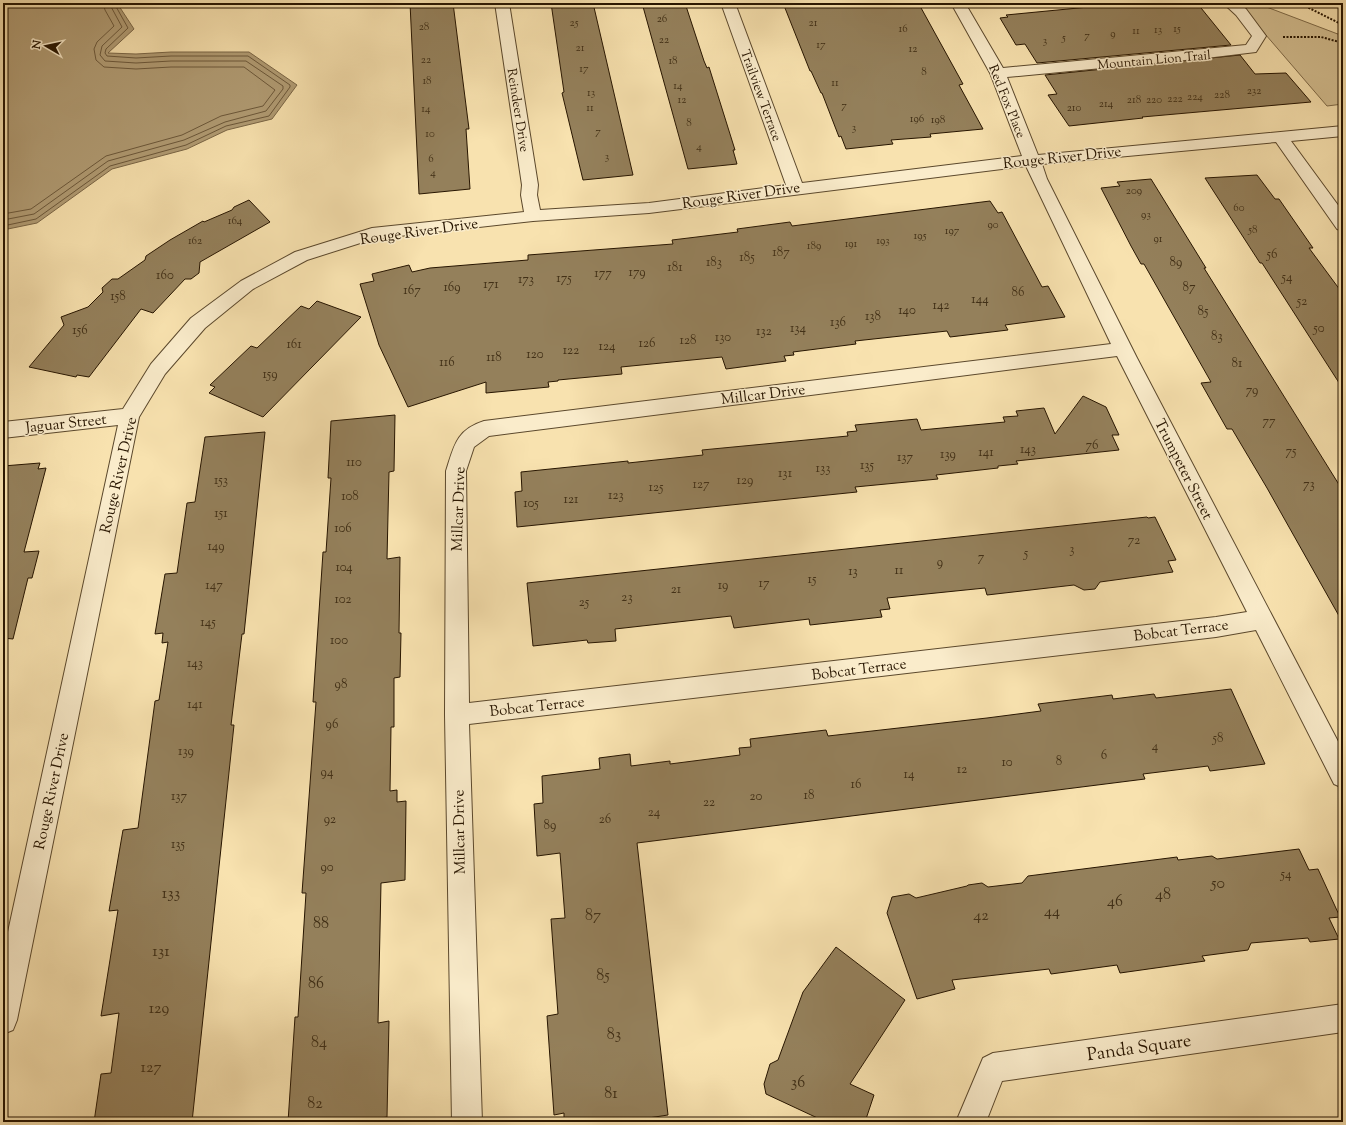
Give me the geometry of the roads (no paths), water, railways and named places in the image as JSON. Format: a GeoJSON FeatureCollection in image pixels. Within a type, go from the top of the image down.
{"type":"FeatureCollection","features":[{"type":"Feature","properties":{"kind":"street","name":"Reindeer Drive"},"geometry":{"type":"LineString","coordinates":[[502,3],[530,185],[529,195],[533,216]]}},
{"type":"Feature","properties":{"kind":"street","name":"Trailview Terrace"},"geometry":{"type":"LineString","coordinates":[[728,3],[795,188]]}},
{"type":"Feature","properties":{"kind":"street","name":"Red Fox Place"},"geometry":{"type":"LineString","coordinates":[[958,3],[998,73],[1030,160]]}},
{"type":"Feature","properties":{"kind":"street","name":"Mountain Lion Trail"},"geometry":{"type":"LineString","coordinates":[[998,73],[1251,49],[1259,36],[1241,12],[1230,3]]}},
{"type":"Feature","properties":{"kind":"street","name":"Rouge River Drive"},"geometry":{"type":"LineString","coordinates":[[3,1020],[129,416],[158,369],[198,323],[247,285],[301,256],[372,234],[533,216],[649,208],[795,188],[1030,160],[1343,132]]}},
{"type":"Feature","properties":{"kind":"street"},"geometry":{"type":"LineString","coordinates":[[1280,137],[1343,225]]}},
{"type":"Feature","properties":{"kind":"street","name":"Trumpeter Street"},"geometry":{"type":"LineString","coordinates":[[1030,160],[1122,349],[1343,776]]}},
{"type":"Feature","properties":{"kind":"street","name":"Millcar Drive"},"geometry":{"type":"LineString","coordinates":[[466,1122],[456,715],[456,471],[464,443],[484,429],[1122,349]]}},
{"type":"Feature","properties":{"kind":"street","name":"Jaguar Street"},"geometry":{"type":"LineString","coordinates":[[3,430],[129,416]]}},
{"type":"Feature","properties":{"kind":"street","name":"Bobcat Terrace"},"geometry":{"type":"LineString","coordinates":[[456,715],[1208,628],[1261,619]]}},
{"type":"Feature","properties":{"kind":"street","name":"Panda Square"},"geometry":{"type":"LineString","coordinates":[[971,1122],[993,1068],[1343,1018]]}},
{"type":"Feature","properties":{"kind":"water"},"geometry":{"type":"Polygon","coordinates":[[[3,3],[117,3],[134,29],[108,53],[249,52],[297,85],[272,119],[227,130],[187,149],[112,169],[37,223],[3,230],[3,3]]]}}]}
